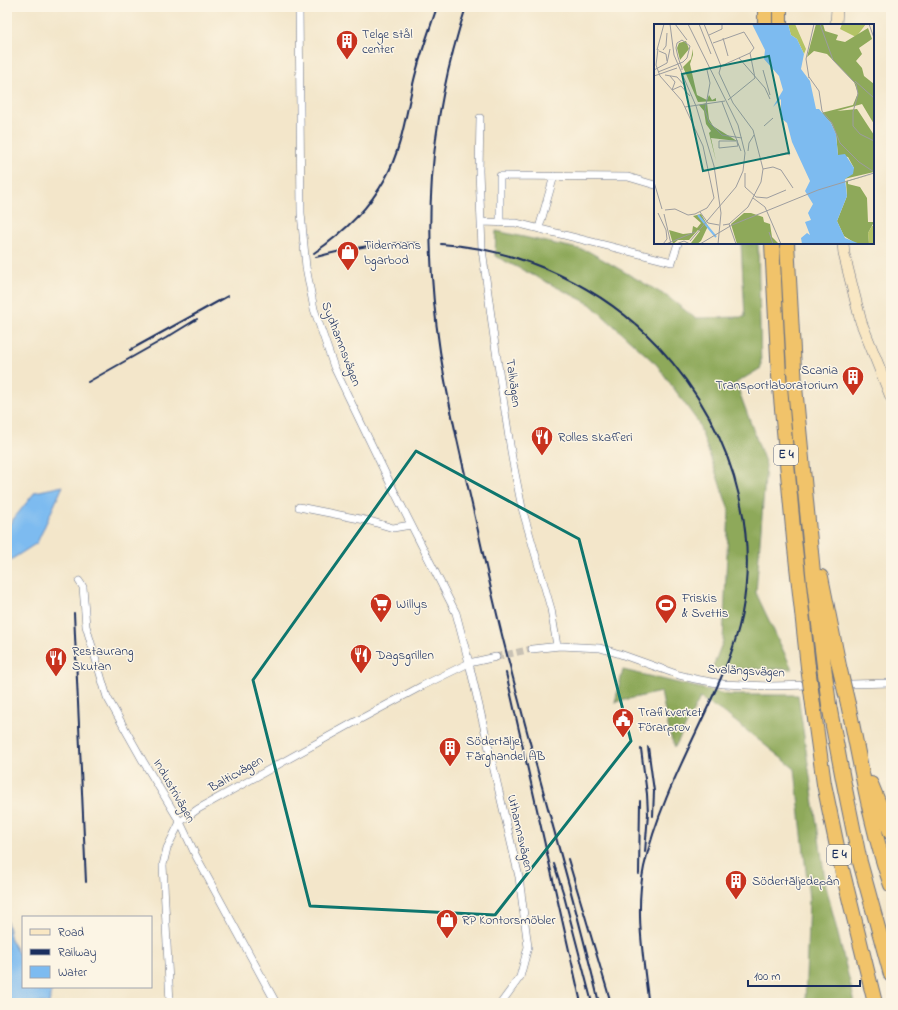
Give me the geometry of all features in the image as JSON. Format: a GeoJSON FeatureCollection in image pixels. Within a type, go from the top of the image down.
{"type":"FeatureCollection","features":[{"type":"Feature","properties":{"kind":"highway"},"geometry":{"type":"LineString","coordinates":[[765,7],[765,24]]}},
{"type":"Feature","properties":{"kind":"highway"},"geometry":{"type":"LineString","coordinates":[[780,7],[780,24]]}},
{"type":"Feature","properties":{"kind":"highway","name":"E 4"},"geometry":{"type":"LineString","coordinates":[[772,244],[779,376],[794,539],[813,705],[824,784],[840,861],[875,1003]]}},
{"type":"Feature","properties":{"kind":"highway","name":"E 4"},"geometry":{"type":"LineString","coordinates":[[787,244],[795,387],[814,583],[829,705],[860,862],[891,975]]}},
{"type":"Feature","properties":{"kind":"highway"},"geometry":{"type":"LineString","coordinates":[[807,514],[823,582],[839,666],[872,818],[884,866],[891,885]]}},
{"type":"Feature","properties":{"kind":"highway"},"geometry":{"type":"LineString","coordinates":[[855,737],[891,833]]}},
{"type":"Feature","properties":{"kind":"main road"},"geometry":{"type":"LineString","coordinates":[[836,24],[837,7]]}},
{"type":"Feature","properties":{"kind":"main road"},"geometry":{"type":"LineString","coordinates":[[843,244],[844,254],[861,322],[891,396]]}},
{"type":"Feature","properties":{"kind":"street","name":"Sydhamnsvägen"},"geometry":{"type":"LineString","coordinates":[[299,7],[301,213],[306,267],[314,309],[334,367],[411,525],[456,613],[469,663]]}},
{"type":"Feature","properties":{"kind":"street","name":"Tallvägen"},"geometry":{"type":"LineString","coordinates":[[480,118],[479,170],[482,249],[512,458],[522,508],[551,609],[557,646]]}},
{"type":"Feature","properties":{"kind":"street"},"geometry":{"type":"LineString","coordinates":[[500,222],[500,176],[628,177],[654,185]]}},
{"type":"Feature","properties":{"kind":"street"},"geometry":{"type":"LineString","coordinates":[[539,228],[554,176]]}},
{"type":"Feature","properties":{"kind":"street"},"geometry":{"type":"LineString","coordinates":[[481,222],[516,223],[672,262],[678,244]]}},
{"type":"Feature","properties":{"kind":"street"},"geometry":{"type":"LineString","coordinates":[[299,507],[370,521],[393,528],[411,525]]}},
{"type":"Feature","properties":{"kind":"street","name":"Industrivägen"},"geometry":{"type":"LineString","coordinates":[[80,581],[83,587],[86,626],[107,697],[180,822],[196,856],[276,1003]]}},
{"type":"Feature","properties":{"kind":"street","name":"Svalängsvägen"},"geometry":{"type":"LineString","coordinates":[[532,649],[557,646],[600,648],[695,680],[723,684],[770,686],[891,683]]}},
{"type":"Feature","properties":{"kind":"street"},"geometry":{"type":"LineString","coordinates":[[469,663],[496,657]]}},
{"type":"Feature","properties":{"kind":"street","name":"Balticvägen"},"geometry":{"type":"LineString","coordinates":[[170,1003],[164,864],[168,848],[180,822],[198,809],[352,723],[469,663]]}},
{"type":"Feature","properties":{"kind":"street","name":"Uthamnsvägen"},"geometry":{"type":"LineString","coordinates":[[469,663],[518,877],[528,947],[520,977],[501,1003]]}},
{"type":"Feature","properties":{"kind":"highlighted area"},"geometry":{"type":"Polygon","coordinates":[[[416,451],[579,539],[631,741],[495,915],[310,906],[253,680],[416,451]]]}},
{"type":"Feature","properties":{"kind":"green space"},"geometry":{"type":"Polygon","coordinates":[[[496,231],[588,251],[668,297],[695,318],[745,317],[741,244],[758,244],[761,368],[736,383],[766,465],[756,593],[792,669],[712,669],[723,641],[729,510],[698,422],[657,365],[590,304],[495,256],[496,231]]]}},
{"type":"Feature","properties":{"kind":"green space"},"geometry":{"type":"Polygon","coordinates":[[[623,670],[729,695],[798,695],[826,886],[855,1003],[805,1003],[809,899],[795,769],[726,714],[700,698],[675,747],[670,735],[661,692],[615,702],[623,670]]]}},
{"type":"Feature","properties":{"kind":"water"},"geometry":{"type":"Polygon","coordinates":[[[63,486],[37,543],[9,561],[7,566],[7,527],[35,492],[63,486]]]}},
{"type":"Feature","properties":{"kind":"water"},"geometry":{"type":"Polygon","coordinates":[[[7,920],[11,941],[22,959],[22,988],[52,988],[49,1003],[7,1003],[7,920]]]}},
{"type":"Feature","properties":{"kind":"tunnel"},"geometry":{"type":"LineString","coordinates":[[496,657],[532,649]]}},
{"type":"Feature","properties":{"kind":"railway"},"geometry":{"type":"LineString","coordinates":[[314,253],[345,229],[363,211],[385,179],[400,143],[416,71],[437,7]]}},
{"type":"Feature","properties":{"kind":"railway"},"geometry":{"type":"LineString","coordinates":[[466,7],[453,50],[443,93],[436,135],[432,178],[430,220],[431,263],[434,306],[440,351],[453,419],[501,633],[578,919],[599,1003]]}},
{"type":"Feature","properties":{"kind":"railway"},"geometry":{"type":"LineString","coordinates":[[316,257],[366,246],[418,243]]}},
{"type":"Feature","properties":{"kind":"railway"},"geometry":{"type":"LineString","coordinates":[[441,244],[471,247],[531,263],[587,289],[636,325],[658,346],[686,380],[709,417],[727,456],[739,497],[746,538],[746,581],[740,624],[726,666],[660,815],[651,841],[641,883],[641,933],[648,999]]}},
{"type":"Feature","properties":{"kind":"railway"},"geometry":{"type":"LineString","coordinates":[[130,350],[228,296]]}},
{"type":"Feature","properties":{"kind":"railway"},"geometry":{"type":"LineString","coordinates":[[88,382],[197,319]]}},
{"type":"Feature","properties":{"kind":"railway"},"geometry":{"type":"LineString","coordinates":[[74,613],[86,882]]}},
{"type":"Feature","properties":{"kind":"railway"},"geometry":{"type":"LineString","coordinates":[[506,673],[581,1003]]}},
{"type":"Feature","properties":{"kind":"railway"},"geometry":{"type":"LineString","coordinates":[[648,747],[654,791],[653,816]]}},
{"type":"Feature","properties":{"kind":"railway"},"geometry":{"type":"LineString","coordinates":[[641,749],[648,814],[645,852]]}},
{"type":"Feature","properties":{"kind":"railway"},"geometry":{"type":"LineString","coordinates":[[639,874],[640,801]]}},
{"type":"Feature","properties":{"kind":"railway"},"geometry":{"type":"LineString","coordinates":[[568,859],[611,1003]]}},
{"type":"Feature","properties":{"kind":"railway"},"geometry":{"type":"LineString","coordinates":[[554,864],[563,892],[592,1003]]}},
{"type":"Feature","properties":{"kind":"place","name":"Telge stål center"},"geometry":{"type":"Point","coordinates":[347,60]}},
{"type":"Feature","properties":{"kind":"place","name":"Tidermans bgarbod"},"geometry":{"type":"Point","coordinates":[348,272]}},
{"type":"Feature","properties":{"kind":"place","name":"Scania Transportlaboratorium"},"geometry":{"type":"Point","coordinates":[853,396]}},
{"type":"Feature","properties":{"kind":"place","name":"Rolles skafferi"},"geometry":{"type":"Point","coordinates":[542,456]}},
{"type":"Feature","properties":{"kind":"place","name":"Willys"},"geometry":{"type":"Point","coordinates":[381,624]}},
{"type":"Feature","properties":{"kind":"place","name":"Friskis & Svettis"},"geometry":{"type":"Point","coordinates":[666,624]}},
{"type":"Feature","properties":{"kind":"place","name":"Dagsgrillen"},"geometry":{"type":"Point","coordinates":[361,674]}},
{"type":"Feature","properties":{"kind":"place","name":"Restaurang Skutan"},"geometry":{"type":"Point","coordinates":[56,678]}},
{"type":"Feature","properties":{"kind":"place","name":"Trafikverket Förarprov"},"geometry":{"type":"Point","coordinates":[623,738]}},
{"type":"Feature","properties":{"kind":"place","name":"Södertälje Färghandel AB"},"geometry":{"type":"Point","coordinates":[450,768]}},
{"type":"Feature","properties":{"kind":"place","name":"Södertäljedepån"},"geometry":{"type":"Point","coordinates":[736,900]}},
{"type":"Feature","properties":{"kind":"place","name":"RP Kontorsmöbler"},"geometry":{"type":"Point","coordinates":[447,940]}}]}
